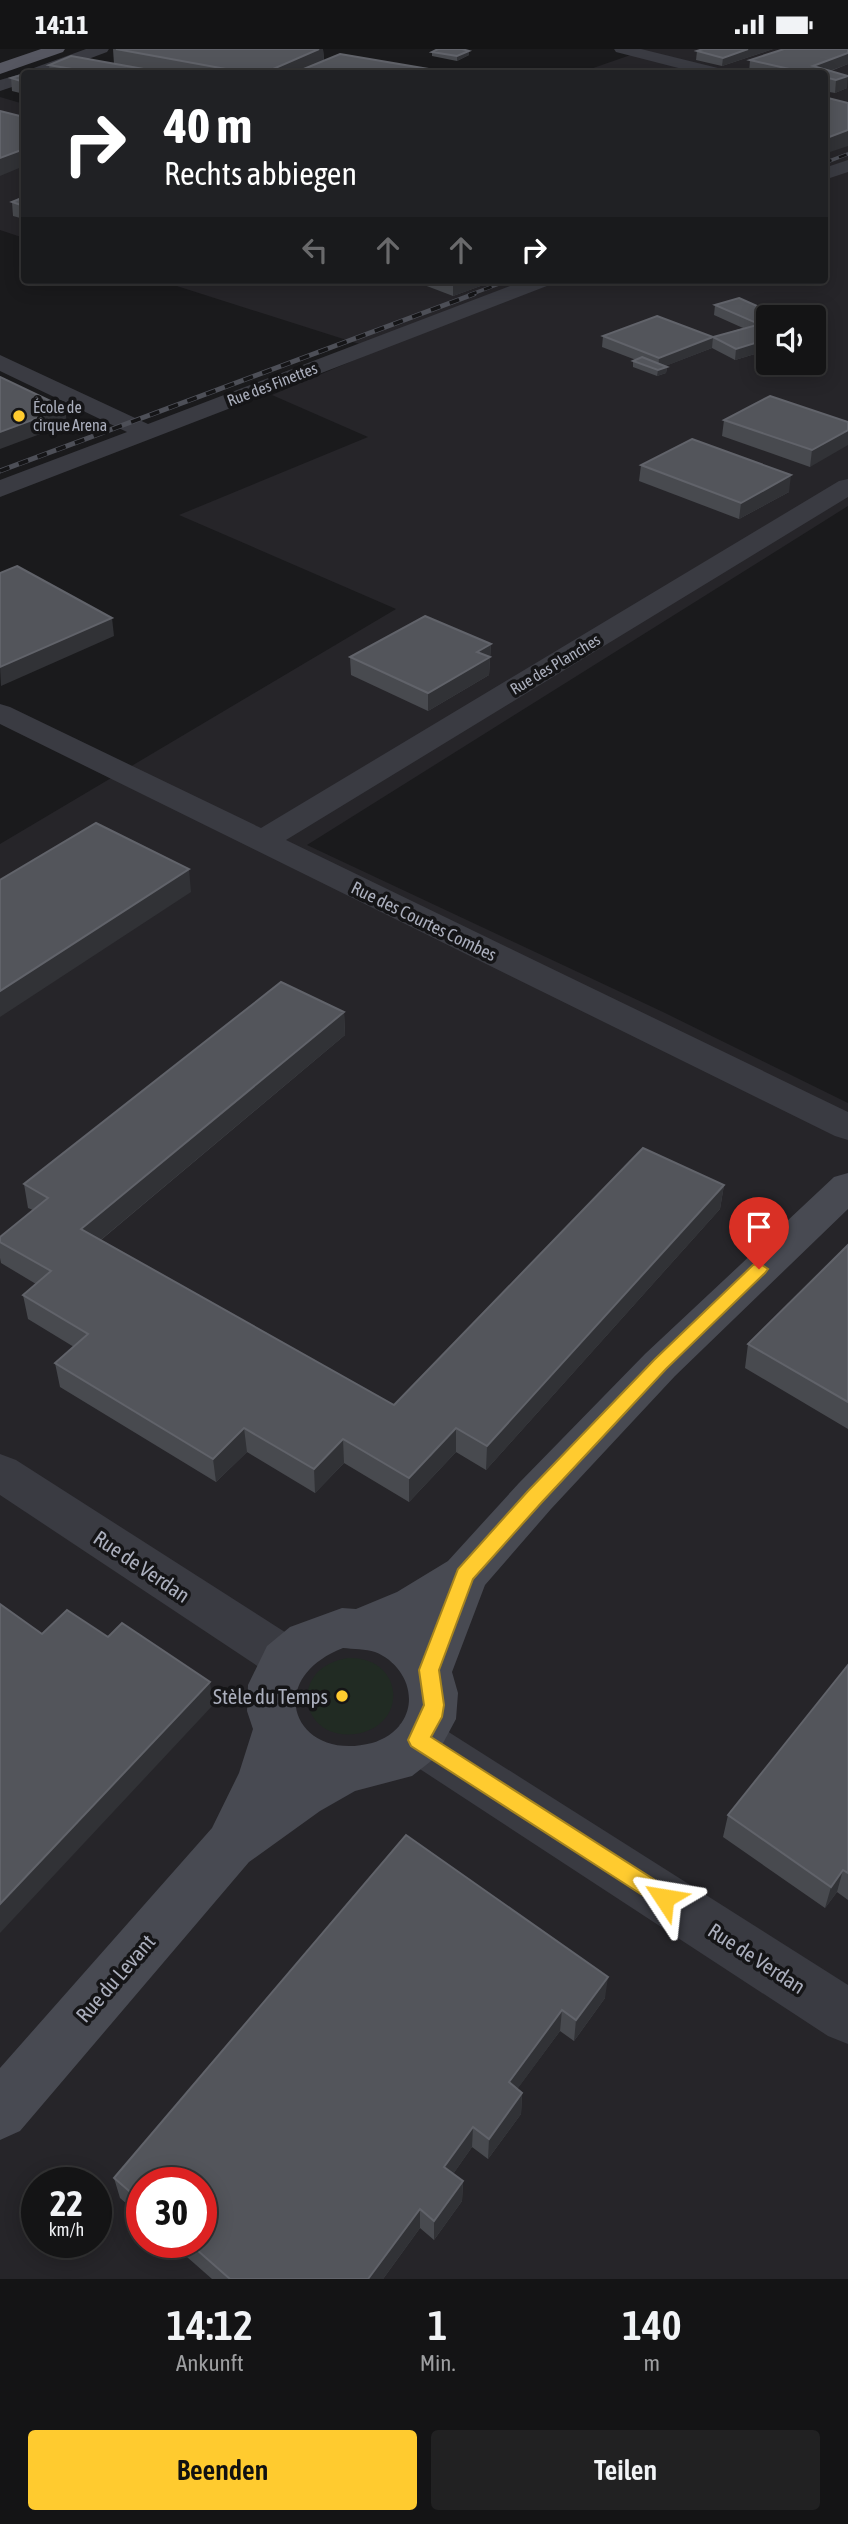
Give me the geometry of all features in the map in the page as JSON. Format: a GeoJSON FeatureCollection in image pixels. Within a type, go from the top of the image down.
{"type":"FeatureCollection","features":[{"type":"Feature","properties":{"kind":"main road"},"geometry":{"type":"LineString","coordinates":[[0,69],[57,49]]}},
{"type":"Feature","properties":{"kind":"street"},"geometry":{"type":"LineString","coordinates":[[45,70],[101,49]]}},
{"type":"Feature","properties":{"kind":"street"},"geometry":{"type":"LineString","coordinates":[[622,49],[704,70]]}},
{"type":"Feature","properties":{"kind":"street"},"geometry":{"type":"LineString","coordinates":[[0,86],[21,79]]}},
{"type":"Feature","properties":{"kind":"street"},"geometry":{"type":"LineString","coordinates":[[828,173],[848,166]]}},
{"type":"Feature","properties":{"kind":"street","name":"Rue des Finettes"},"geometry":{"type":"LineString","coordinates":[[0,489],[534,284]]}},
{"type":"Feature","properties":{"kind":"street"},"geometry":{"type":"LineString","coordinates":[[0,362],[146,432]]}},
{"type":"Feature","properties":{"kind":"street","name":"Rue des Planches"},"geometry":{"type":"LineString","coordinates":[[261,841],[848,486]]}},
{"type":"Feature","properties":{"kind":"street","name":"Rue des Courtes Combes"},"geometry":{"type":"LineString","coordinates":[[0,713],[848,1127]]}},
{"type":"Feature","properties":{"kind":"street"},"geometry":{"type":"LineString","coordinates":[[365,1627],[414,1606],[465,1575],[535,1496],[660,1365],[848,1186]]}},
{"type":"Feature","properties":{"kind":"street","name":"Rue de Verdan"},"geometry":{"type":"LineString","coordinates":[[0,1472],[285,1658]]}},
{"type":"Feature","properties":{"kind":"street"},"geometry":{"type":"LineString","coordinates":[[429,1670],[405,1642],[382,1631],[365,1627],[342,1627],[316,1635],[285,1658],[271,1691],[272,1714],[289,1745],[309,1760],[347,1770],[387,1763],[418,1740],[431,1717],[434,1705],[429,1670],[465,1575]]}},
{"type":"Feature","properties":{"kind":"street","name":"Rue du Levant"},"geometry":{"type":"LineString","coordinates":[[230,1845],[263,1776],[278,1729]]}},
{"type":"Feature","properties":{"kind":"street","name":"Rue de Verdan"},"geometry":{"type":"LineString","coordinates":[[418,1740],[848,2017]]}},
{"type":"Feature","properties":{"kind":"street","name":"Rue du Levant"},"geometry":{"type":"LineString","coordinates":[[0,2111],[230,1845],[302,1795],[347,1770]]}},
{"type":"Feature","properties":{"kind":"shaded area"},"geometry":{"type":"Polygon","coordinates":[[[635,49],[848,49],[848,506],[307,845],[663,1012],[848,1103],[848,2279],[0,2279],[0,844],[396,609],[179,515],[368,437],[272,395],[378,350],[171,284],[828,284],[828,70],[588,70],[642,51],[635,49]]]}},
{"type":"Feature","properties":{"kind":"shaded area"},"geometry":{"type":"Polygon","coordinates":[[[0,97],[21,103],[21,237],[0,230],[0,97]]]}},
{"type":"Feature","properties":{"kind":"shaded area"},"geometry":{"type":"Polygon","coordinates":[[[348,1658],[367,1660],[380,1668],[389,1679],[393,1692],[392,1706],[385,1718],[373,1728],[355,1734],[336,1733],[322,1726],[312,1715],[308,1702],[309,1688],[315,1675],[328,1664],[348,1658]]]}},
{"type":"Feature","properties":{"kind":"building"},"geometry":{"type":"Polygon","coordinates":[[[116,49],[319,49],[271,70],[232,70],[116,49]]]}},
{"type":"Feature","properties":{"kind":"building"},"geometry":{"type":"Polygon","coordinates":[[[438,49],[469,51],[457,56],[432,52],[438,49]]]}},
{"type":"Feature","properties":{"kind":"building"},"geometry":{"type":"Polygon","coordinates":[[[748,49],[723,58],[697,51],[748,49]]]}},
{"type":"Feature","properties":{"kind":"building"},"geometry":{"type":"Polygon","coordinates":[[[784,49],[848,49],[848,53],[813,66],[827,70],[794,70],[750,60],[784,49]]]}},
{"type":"Feature","properties":{"kind":"building"},"geometry":{"type":"Polygon","coordinates":[[[340,54],[434,70],[301,70],[340,54]]]}},
{"type":"Feature","properties":{"kind":"building"},"geometry":{"type":"Polygon","coordinates":[[[71,56],[149,70],[78,70],[49,65],[71,56]]]}},
{"type":"Feature","properties":{"kind":"building"},"geometry":{"type":"Polygon","coordinates":[[[828,70],[848,76],[836,80],[828,78],[828,70]]]}},
{"type":"Feature","properties":{"kind":"building"},"geometry":{"type":"Polygon","coordinates":[[[21,75],[21,81],[11,78],[21,75]]]}},
{"type":"Feature","properties":{"kind":"building"},"geometry":{"type":"Polygon","coordinates":[[[828,98],[848,103],[848,130],[828,138],[828,98]]]}},
{"type":"Feature","properties":{"kind":"building"},"geometry":{"type":"Polygon","coordinates":[[[0,111],[21,116],[21,150],[0,158],[0,111]]]}},
{"type":"Feature","properties":{"kind":"building"},"geometry":{"type":"Polygon","coordinates":[[[739,298],[756,306],[756,323],[715,305],[739,298]]]}},
{"type":"Feature","properties":{"kind":"building"},"geometry":{"type":"Polygon","coordinates":[[[657,316],[713,337],[659,358],[603,336],[657,316]]]}},
{"type":"Feature","properties":{"kind":"building"},"geometry":{"type":"Polygon","coordinates":[[[756,325],[756,343],[736,349],[713,337],[756,325]]]}},
{"type":"Feature","properties":{"kind":"building"},"geometry":{"type":"Polygon","coordinates":[[[642,357],[667,367],[658,370],[633,361],[642,357]]]}},
{"type":"Feature","properties":{"kind":"building"},"geometry":{"type":"Polygon","coordinates":[[[0,377],[65,408],[0,432],[0,377]]]}},
{"type":"Feature","properties":{"kind":"building"},"geometry":{"type":"Polygon","coordinates":[[[770,396],[848,422],[848,430],[812,450],[724,420],[770,396]]]}},
{"type":"Feature","properties":{"kind":"building"},"geometry":{"type":"Polygon","coordinates":[[[692,439],[791,475],[741,503],[641,465],[692,439]]]}},
{"type":"Feature","properties":{"kind":"building"},"geometry":{"type":"Polygon","coordinates":[[[17,566],[112,618],[0,667],[0,573],[17,566]]]}},
{"type":"Feature","properties":{"kind":"building"},"geometry":{"type":"Polygon","coordinates":[[[425,616],[491,644],[477,652],[490,657],[428,693],[350,657],[425,616]]]}},
{"type":"Feature","properties":{"kind":"building"},"geometry":{"type":"Polygon","coordinates":[[[96,823],[189,869],[0,991],[0,880],[96,823]]]}},
{"type":"Feature","properties":{"kind":"building"},"geometry":{"type":"Polygon","coordinates":[[[281,982],[344,1012],[81,1229],[394,1405],[643,1148],[724,1185],[487,1446],[456,1428],[409,1478],[343,1439],[314,1469],[244,1428],[213,1459],[55,1363],[88,1334],[23,1295],[51,1271],[0,1242],[0,1237],[48,1198],[24,1184],[281,982]]]}},
{"type":"Feature","properties":{"kind":"building"},"geometry":{"type":"Polygon","coordinates":[[[848,1245],[848,1402],[748,1344],[848,1245]]]}},
{"type":"Feature","properties":{"kind":"building"},"geometry":{"type":"Polygon","coordinates":[[[0,1604],[42,1634],[67,1610],[108,1637],[122,1623],[210,1682],[0,1904],[0,1604]]]}},
{"type":"Feature","properties":{"kind":"building"},"geometry":{"type":"Polygon","coordinates":[[[848,1665],[848,1873],[843,1870],[831,1887],[728,1815],[848,1665]]]}},
{"type":"Feature","properties":{"kind":"building"},"geometry":{"type":"Polygon","coordinates":[[[406,1835],[608,1977],[576,2020],[562,2010],[509,2082],[522,2093],[489,2139],[473,2127],[444,2167],[463,2181],[434,2221],[420,2209],[368,2279],[230,2279],[206,2258],[217,2258],[217,2167],[126,2167],[126,2188],[114,2178],[406,1835]]]}},
{"type":"Feature","properties":{"kind":"railway"},"geometry":{"type":"LineString","coordinates":[[828,162],[848,154]]}},
{"type":"Feature","properties":{"kind":"railway"},"geometry":{"type":"LineString","coordinates":[[469,295],[499,284]]}},
{"type":"Feature","properties":{"kind":"railway"},"geometry":{"type":"LineString","coordinates":[[0,471],[474,294]]}},
{"type":"Feature","properties":{"kind":"place","name":"École de cirque Arena"},"geometry":{"type":"Point","coordinates":[19,416]}},
{"type":"Feature","properties":{"kind":"place","name":"Stèle du Temps"},"geometry":{"type":"Point","coordinates":[342,1696]}},
{"type":"Feature","properties":{"kind":"route"},"geometry":{"type":"LineString","coordinates":[[664,1898],[418,1740],[426,1729],[434,1705],[435,1693],[429,1670],[465,1575],[535,1496],[660,1365],[759,1269]]}}]}
